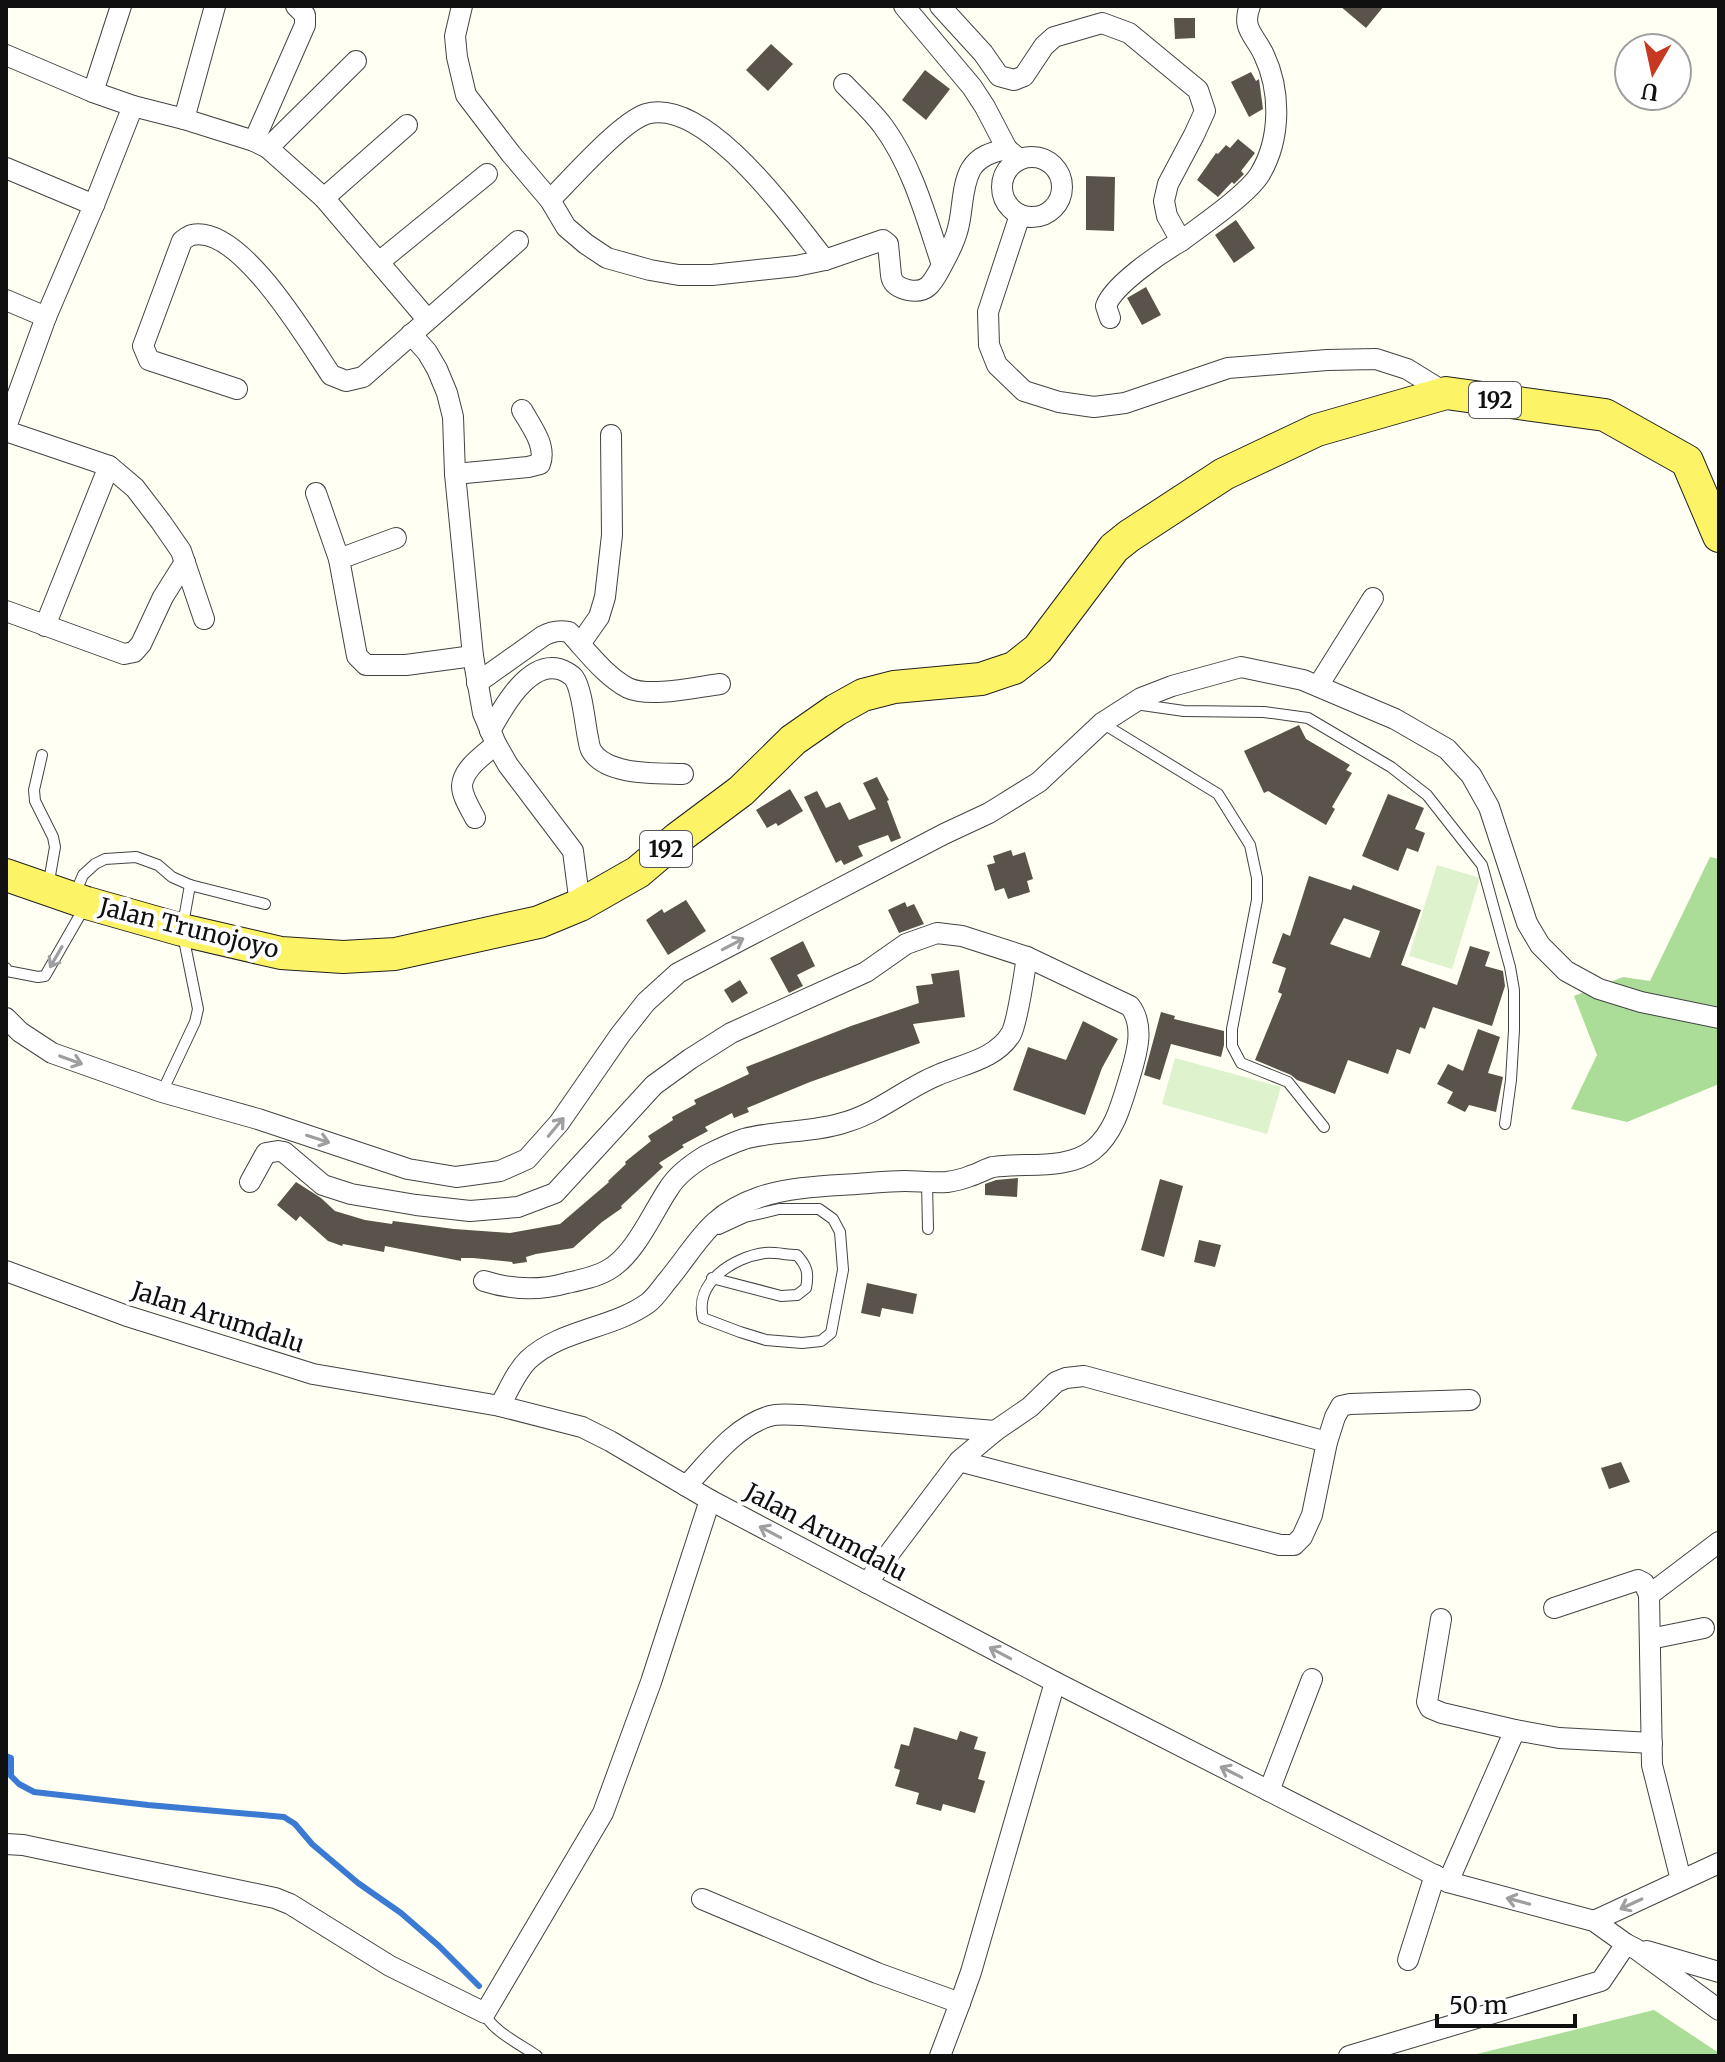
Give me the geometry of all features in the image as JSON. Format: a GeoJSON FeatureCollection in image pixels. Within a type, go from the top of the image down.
{"type":"FeatureCollection","features":[{"type":"Feature","properties":{"kind":"main road","name":"Jalan Trunojoyo"},"geometry":{"type":"LineString","coordinates":[[6,875],[182,930],[281,953],[343,957],[395,954],[539,922],[580,905],[638,872],[741,791],[793,740],[863,695],[894,687],[981,679],[1014,668],[1038,649],[1114,548],[1224,474],[1317,430],[1446,393]]}},
{"type":"Feature","properties":{"kind":"main road","name":"192"},"geometry":{"type":"LineString","coordinates":[[1446,393],[1605,415],[1687,461],[1719,536]]}},
{"type":"Feature","properties":{"kind":"street"},"geometry":{"type":"LineString","coordinates":[[93,92],[121,6]]}},
{"type":"Feature","properties":{"kind":"street"},"geometry":{"type":"LineString","coordinates":[[184,119],[215,6]]}},
{"type":"Feature","properties":{"kind":"street"},"geometry":{"type":"LineString","coordinates":[[261,145],[305,25],[305,15],[296,6]]}},
{"type":"Feature","properties":{"kind":"street"},"geometry":{"type":"LineString","coordinates":[[462,6],[455,36],[466,95],[550,200],[566,227],[607,258],[679,275],[712,275],[796,266],[825,260],[883,240],[888,244],[892,281],[906,290],[920,291],[934,279],[954,243],[966,181],[971,168],[982,156],[1013,154],[1043,159],[1053,165],[1060,175],[1062,187],[1054,208],[1044,215],[1020,215],[1010,208],[1001,187],[1013,154],[972,87],[904,6]]}},
{"type":"Feature","properties":{"kind":"street"},"geometry":{"type":"LineString","coordinates":[[940,6],[983,53],[999,76],[1014,80],[1024,76],[1044,46],[1054,37],[1102,23],[1129,33],[1198,90],[1205,111],[1168,184],[1164,201],[1167,216],[1181,241]]}},
{"type":"Feature","properties":{"kind":"street"},"geometry":{"type":"LineString","coordinates":[[1110,318],[1106,306],[1115,291],[1241,194],[1260,175],[1274,142],[1276,99],[1266,58],[1246,23],[1250,6]]}},
{"type":"Feature","properties":{"kind":"street"},"geometry":{"type":"LineString","coordinates":[[6,55],[93,92],[261,145],[324,198],[427,319]]}},
{"type":"Feature","properties":{"kind":"street"},"geometry":{"type":"LineString","coordinates":[[261,145],[356,61]]}},
{"type":"Feature","properties":{"kind":"street"},"geometry":{"type":"LineString","coordinates":[[844,84],[882,124],[903,157],[915,183],[942,265]]}},
{"type":"Feature","properties":{"kind":"street"},"geometry":{"type":"LineString","coordinates":[[133,106],[46,317],[6,429],[109,466],[135,488],[181,551],[204,619]]}},
{"type":"Feature","properties":{"kind":"street"},"geometry":{"type":"LineString","coordinates":[[550,200],[624,126],[646,114],[662,113],[701,127],[736,155],[825,260]]}},
{"type":"Feature","properties":{"kind":"street"},"geometry":{"type":"LineString","coordinates":[[324,198],[407,125]]}},
{"type":"Feature","properties":{"kind":"street"},"geometry":{"type":"LineString","coordinates":[[6,168],[94,205]]}},
{"type":"Feature","properties":{"kind":"street"},"geometry":{"type":"LineString","coordinates":[[379,262],[487,174]]}},
{"type":"Feature","properties":{"kind":"street"},"geometry":{"type":"LineString","coordinates":[[1020,215],[988,312],[989,345],[997,365],[1024,391],[1059,402],[1094,407],[1125,403],[1228,368],[1376,359],[1407,369],[1446,393]]}},
{"type":"Feature","properties":{"kind":"street"},"geometry":{"type":"LineString","coordinates":[[237,389],[149,360],[145,353],[143,346],[182,241],[191,235],[205,235],[220,241],[240,255],[266,279],[331,375],[355,380],[363,377],[518,241]]}},
{"type":"Feature","properties":{"kind":"street"},"geometry":{"type":"LineString","coordinates":[[6,300],[46,317]]}},
{"type":"Feature","properties":{"kind":"street"},"geometry":{"type":"LineString","coordinates":[[411,334],[437,369],[453,417],[455,474],[473,656],[483,713],[508,765],[573,851],[580,905]]}},
{"type":"Feature","properties":{"kind":"street"},"geometry":{"type":"LineString","coordinates":[[455,474],[540,464],[542,449],[522,410]]}},
{"type":"Feature","properties":{"kind":"street"},"geometry":{"type":"LineString","coordinates":[[580,644],[599,617],[605,597],[612,535],[611,435]]}},
{"type":"Feature","properties":{"kind":"street"},"geometry":{"type":"LineString","coordinates":[[45,626],[109,466]]}},
{"type":"Feature","properties":{"kind":"street"},"geometry":{"type":"LineString","coordinates":[[316,493],[339,559],[357,656],[366,665],[406,665],[473,656]]}},
{"type":"Feature","properties":{"kind":"street"},"geometry":{"type":"LineString","coordinates":[[339,559],[396,538]]}},
{"type":"Feature","properties":{"kind":"street"},"geometry":{"type":"LineString","coordinates":[[6,611],[124,654],[134,652],[185,562]]}},
{"type":"Feature","properties":{"kind":"street"},"geometry":{"type":"LineString","coordinates":[[1318,686],[1373,598]]}},
{"type":"Feature","properties":{"kind":"street"},"geometry":{"type":"LineString","coordinates":[[477,683],[551,631],[569,632],[610,675],[629,688],[649,692],[720,684]]}},
{"type":"Feature","properties":{"kind":"street"},"geometry":{"type":"LineString","coordinates":[[6,1018],[20,1032],[52,1053],[162,1092],[258,1119],[408,1169],[456,1177],[500,1171],[527,1159],[559,1123],[646,1002],[678,973],[989,813],[1039,782],[1102,723],[1141,698],[1241,667],[1303,680],[1395,719],[1447,749],[1471,775],[1489,807],[1527,923],[1540,945],[1566,971],[1599,989],[1641,1002],[1719,1018]]}},
{"type":"Feature","properties":{"kind":"street"},"geometry":{"type":"LineString","coordinates":[[475,818],[462,785],[493,738],[505,704],[532,675],[550,668],[562,669],[574,678],[591,750],[602,760],[623,771],[683,774]]}},
{"type":"Feature","properties":{"kind":"street"},"geometry":{"type":"LineString","coordinates":[[250,1182],[266,1153],[278,1151],[284,1152],[323,1185],[351,1194],[470,1211],[518,1207],[555,1193],[654,1085],[690,1059],[731,1033],[866,972],[906,944],[937,933],[962,936],[1027,957],[1130,1006],[1135,1013],[1139,1032],[1135,1061],[1122,1101],[1110,1132],[1085,1156],[1071,1161],[990,1168],[948,1182],[906,1181],[818,1187],[764,1196],[735,1207],[717,1219],[699,1238],[650,1302],[615,1321],[565,1338],[530,1358],[522,1366],[500,1406]]}},
{"type":"Feature","properties":{"kind":"street"},"geometry":{"type":"LineString","coordinates":[[484,1281],[524,1289],[557,1286],[596,1276],[610,1269],[629,1251],[670,1186],[704,1157],[744,1139],[815,1130],[848,1122],[884,1107],[930,1078],[981,1058],[1003,1044],[1013,1030],[1027,957]]}},
{"type":"Feature","properties":{"kind":"street","name":"Jalan Arumdalu"},"geometry":{"type":"LineString","coordinates":[[6,1271],[127,1316],[313,1374],[500,1406],[582,1427],[710,1500],[1055,1682],[1442,1879],[1594,1921]]}},
{"type":"Feature","properties":{"kind":"street"},"geometry":{"type":"LineString","coordinates":[[867,1583],[959,1461],[1030,1407],[1056,1382],[1066,1378],[1084,1376],[1327,1442]]}},
{"type":"Feature","properties":{"kind":"street"},"geometry":{"type":"LineString","coordinates":[[959,1461],[1280,1545],[1294,1545],[1302,1537],[1312,1515],[1327,1442],[1341,1406],[1470,1400]]}},
{"type":"Feature","properties":{"kind":"street"},"geometry":{"type":"LineString","coordinates":[[686,1486],[730,1440],[748,1426],[772,1415],[995,1431]]}},
{"type":"Feature","properties":{"kind":"street"},"geometry":{"type":"LineString","coordinates":[[6,1844],[275,1898],[290,1904],[390,1966],[485,2013],[603,1813],[651,1682],[710,1500]]}},
{"type":"Feature","properties":{"kind":"street"},"geometry":{"type":"LineString","coordinates":[[1649,1595],[1719,1542]]}},
{"type":"Feature","properties":{"kind":"street"},"geometry":{"type":"LineString","coordinates":[[1554,1608],[1638,1580],[1644,1583],[1649,1595],[1652,1765],[1681,1880]]}},
{"type":"Feature","properties":{"kind":"street"},"geometry":{"type":"LineString","coordinates":[[1441,1619],[1427,1702],[1430,1708],[1559,1738],[1652,1743]]}},
{"type":"Feature","properties":{"kind":"street"},"geometry":{"type":"LineString","coordinates":[[1650,1639],[1704,1628]]}},
{"type":"Feature","properties":{"kind":"street"},"geometry":{"type":"LineString","coordinates":[[1269,1791],[1312,1679]]}},
{"type":"Feature","properties":{"kind":"street"},"geometry":{"type":"LineString","coordinates":[[940,2056],[975,1956],[1055,1682]]}},
{"type":"Feature","properties":{"kind":"street"},"geometry":{"type":"LineString","coordinates":[[1408,1960],[1442,1879],[1515,1730]]}},
{"type":"Feature","properties":{"kind":"street"},"geometry":{"type":"LineString","coordinates":[[1594,1921],[1719,1863]]}},
{"type":"Feature","properties":{"kind":"street"},"geometry":{"type":"LineString","coordinates":[[702,1899],[877,1973],[960,2003]]}},
{"type":"Feature","properties":{"kind":"street"},"geometry":{"type":"LineString","coordinates":[[1594,1921],[1719,2010]]}},
{"type":"Feature","properties":{"kind":"street"},"geometry":{"type":"LineString","coordinates":[[1631,1946],[1719,1972]]}},
{"type":"Feature","properties":{"kind":"street"},"geometry":{"type":"LineString","coordinates":[[1349,2056],[1601,1981],[1631,1946]]}},
{"type":"Feature","properties":{"kind":"lane"},"geometry":{"type":"LineString","coordinates":[[1133,703],[1184,711],[1264,712],[1308,718],[1391,767],[1436,805],[1482,865],[1510,967],[1514,990],[1514,1030],[1505,1124]]}},
{"type":"Feature","properties":{"kind":"lane"},"geometry":{"type":"LineString","coordinates":[[1102,723],[1218,794],[1250,845],[1257,878],[1257,900],[1232,1029],[1232,1046],[1241,1063],[1288,1082],[1324,1127]]}},
{"type":"Feature","properties":{"kind":"lane"},"geometry":{"type":"LineString","coordinates":[[42,755],[34,790],[35,801],[53,837],[69,897]]}},
{"type":"Feature","properties":{"kind":"lane"},"geometry":{"type":"LineString","coordinates":[[6,968],[7,971],[45,976],[69,897],[83,875],[105,859],[136,857],[158,865],[172,877],[190,885],[265,904]]}},
{"type":"Feature","properties":{"kind":"lane"},"geometry":{"type":"LineString","coordinates":[[162,1092],[195,1022],[198,1009],[182,930],[190,885]]}},
{"type":"Feature","properties":{"kind":"lane"},"geometry":{"type":"LineString","coordinates":[[927,1183],[928,1229]]}},
{"type":"Feature","properties":{"kind":"lane"},"geometry":{"type":"LineString","coordinates":[[699,1238],[745,1217],[779,1209],[819,1209],[833,1219],[840,1232],[843,1270],[831,1333],[821,1341],[766,1340],[703,1318],[703,1295],[712,1278],[737,1261],[765,1253],[797,1255],[807,1266],[808,1278],[806,1288],[797,1295],[781,1296],[712,1278]]}},
{"type":"Feature","properties":{"kind":"lane"},"geometry":{"type":"LineString","coordinates":[[485,2013],[492,2026],[537,2056]]}},
{"type":"Feature","properties":{"kind":"green space"},"geometry":{"type":"Polygon","coordinates":[[[1710,857],[1719,859],[1719,1084],[1627,1122],[1571,1109],[1597,1055],[1574,996],[1623,977],[1650,981],[1710,857]]]}},
{"type":"Feature","properties":{"kind":"green space"},"geometry":{"type":"Polygon","coordinates":[[[1437,865],[1480,878],[1452,969],[1409,956],[1437,865]]]}},
{"type":"Feature","properties":{"kind":"green space"},"geometry":{"type":"Polygon","coordinates":[[[1175,1058],[1281,1087],[1267,1134],[1162,1104],[1175,1058]]]}},
{"type":"Feature","properties":{"kind":"green space"},"geometry":{"type":"Polygon","coordinates":[[[1654,2010],[1719,2053],[1719,2056],[1469,2056],[1654,2010]]]}},
{"type":"Feature","properties":{"kind":"building"},"geometry":{"type":"Polygon","coordinates":[[[1340,6],[1384,6],[1366,28],[1340,6]]]}},
{"type":"Feature","properties":{"kind":"building"},"geometry":{"type":"Polygon","coordinates":[[[1174,18],[1195,18],[1195,38],[1175,39],[1174,18]]]}},
{"type":"Feature","properties":{"kind":"building"},"geometry":{"type":"Polygon","coordinates":[[[771,44],[793,64],[768,91],[746,70],[771,44]]]}},
{"type":"Feature","properties":{"kind":"building"},"geometry":{"type":"Polygon","coordinates":[[[925,70],[950,89],[926,120],[902,100],[925,70]]]}},
{"type":"Feature","properties":{"kind":"building"},"geometry":{"type":"Polygon","coordinates":[[[1251,72],[1256,81],[1259,79],[1263,109],[1249,117],[1231,82],[1251,72]]]}},
{"type":"Feature","properties":{"kind":"building"},"geometry":{"type":"Polygon","coordinates":[[[1238,139],[1255,153],[1241,171],[1244,174],[1218,197],[1197,180],[1216,153],[1226,145],[1230,148],[1238,139]]]}},
{"type":"Feature","properties":{"kind":"building"},"geometry":{"type":"Polygon","coordinates":[[[1086,176],[1115,177],[1114,231],[1086,230],[1086,176]]]}},
{"type":"Feature","properties":{"kind":"building"},"geometry":{"type":"Polygon","coordinates":[[[1236,220],[1255,248],[1234,263],[1215,235],[1236,220]]]}},
{"type":"Feature","properties":{"kind":"building"},"geometry":{"type":"Polygon","coordinates":[[[1146,287],[1161,315],[1142,325],[1127,298],[1146,287]]]}},
{"type":"Feature","properties":{"kind":"building"},"geometry":{"type":"Polygon","coordinates":[[[1299,725],[1306,739],[1350,765],[1346,770],[1352,773],[1332,807],[1335,809],[1326,825],[1268,791],[1264,793],[1244,751],[1299,725]]]}},
{"type":"Feature","properties":{"kind":"building"},"geometry":{"type":"Polygon","coordinates":[[[877,777],[889,800],[901,838],[891,842],[888,835],[858,846],[863,856],[844,865],[841,860],[836,863],[804,797],[817,791],[826,808],[840,802],[849,820],[876,809],[863,783],[877,777]]]}},
{"type":"Feature","properties":{"kind":"building"},"geometry":{"type":"Polygon","coordinates":[[[790,789],[803,811],[778,826],[776,823],[767,828],[756,810],[790,789]]]}},
{"type":"Feature","properties":{"kind":"building"},"geometry":{"type":"Polygon","coordinates":[[[1388,794],[1424,808],[1415,829],[1425,833],[1418,852],[1407,848],[1398,871],[1362,856],[1388,794]]]}},
{"type":"Feature","properties":{"kind":"building"},"geometry":{"type":"Polygon","coordinates":[[[1011,850],[1013,856],[1025,852],[1033,879],[1027,881],[1030,892],[1008,899],[1004,888],[995,891],[987,865],[995,863],[993,856],[1011,850]]]}},
{"type":"Feature","properties":{"kind":"building"},"geometry":{"type":"Polygon","coordinates":[[[1309,876],[1351,890],[1353,885],[1421,910],[1401,965],[1457,985],[1470,946],[1490,952],[1485,966],[1503,971],[1505,986],[1492,1026],[1433,1007],[1425,1029],[1420,1027],[1410,1054],[1397,1049],[1388,1074],[1348,1060],[1335,1094],[1297,1080],[1255,1060],[1282,994],[1278,992],[1286,968],[1272,963],[1283,933],[1290,936],[1309,876]],[[1344,918],[1330,944],[1370,958],[1380,931],[1344,918]]]}},
{"type":"Feature","properties":{"kind":"building"},"geometry":{"type":"Polygon","coordinates":[[[686,900],[706,931],[668,955],[646,920],[662,909],[664,913],[686,900]]]}},
{"type":"Feature","properties":{"kind":"building"},"geometry":{"type":"Polygon","coordinates":[[[905,902],[907,907],[914,904],[924,924],[899,933],[888,910],[905,902]]]}},
{"type":"Feature","properties":{"kind":"building"},"geometry":{"type":"Polygon","coordinates":[[[803,941],[815,966],[797,975],[803,986],[789,993],[770,958],[803,941]]]}},
{"type":"Feature","properties":{"kind":"building"},"geometry":{"type":"Polygon","coordinates":[[[959,970],[965,1017],[913,1024],[920,1043],[810,1082],[747,1108],[749,1112],[734,1118],[732,1113],[705,1127],[708,1131],[682,1145],[684,1147],[659,1163],[663,1167],[622,1208],[573,1248],[536,1254],[526,1257],[527,1262],[513,1264],[473,1258],[461,1258],[461,1261],[385,1246],[384,1252],[342,1246],[328,1241],[300,1216],[296,1221],[277,1205],[296,1182],[335,1211],[365,1220],[510,1233],[560,1224],[651,1141],[648,1136],[673,1120],[672,1117],[696,1104],[694,1100],[749,1074],[746,1067],[919,1003],[916,986],[933,984],[931,974],[959,970]]]}},
{"type":"Feature","properties":{"kind":"building"},"geometry":{"type":"Polygon","coordinates":[[[740,980],[748,993],[732,1003],[724,990],[740,980]]]}},
{"type":"Feature","properties":{"kind":"building"},"geometry":{"type":"Polygon","coordinates":[[[1161,1012],[1175,1016],[1174,1019],[1224,1031],[1221,1057],[1171,1044],[1160,1080],[1144,1075],[1161,1012]]]}},
{"type":"Feature","properties":{"kind":"building"},"geometry":{"type":"Polygon","coordinates":[[[1083,1021],[1118,1039],[1102,1068],[1085,1115],[1013,1090],[1028,1047],[1066,1060],[1083,1021]]]}},
{"type":"Feature","properties":{"kind":"building"},"geometry":{"type":"Polygon","coordinates":[[[1478,1029],[1500,1037],[1488,1073],[1503,1077],[1496,1112],[1469,1105],[1465,1112],[1447,1103],[1453,1092],[1437,1084],[1448,1064],[1463,1071],[1478,1029]]]}},
{"type":"Feature","properties":{"kind":"building"},"geometry":{"type":"Polygon","coordinates":[[[1018,1178],[1017,1197],[985,1195],[985,1184],[1018,1178]]]}},
{"type":"Feature","properties":{"kind":"building"},"geometry":{"type":"Polygon","coordinates":[[[1160,1179],[1183,1186],[1164,1257],[1141,1250],[1160,1179]]]}},
{"type":"Feature","properties":{"kind":"building"},"geometry":{"type":"Polygon","coordinates":[[[1199,1240],[1221,1245],[1215,1267],[1194,1262],[1199,1240]]]}},
{"type":"Feature","properties":{"kind":"building"},"geometry":{"type":"Polygon","coordinates":[[[867,1283],[917,1294],[913,1314],[882,1308],[880,1317],[861,1313],[867,1283]]]}},
{"type":"Feature","properties":{"kind":"building"},"geometry":{"type":"Polygon","coordinates":[[[1621,1462],[1630,1482],[1609,1489],[1601,1468],[1621,1462]]]}},
{"type":"Feature","properties":{"kind":"building"},"geometry":{"type":"Polygon","coordinates":[[[914,1727],[957,1740],[960,1731],[978,1737],[974,1749],[986,1752],[978,1779],[985,1781],[975,1813],[943,1804],[941,1811],[916,1804],[919,1793],[895,1786],[900,1770],[894,1768],[901,1744],[909,1746],[914,1727]]]}},
{"type":"Feature","properties":{"kind":"waterway"},"geometry":{"type":"LineString","coordinates":[[6,1756],[11,1758],[11,1776],[34,1792],[284,1817],[358,1883],[401,1913],[479,1986]]}}]}
